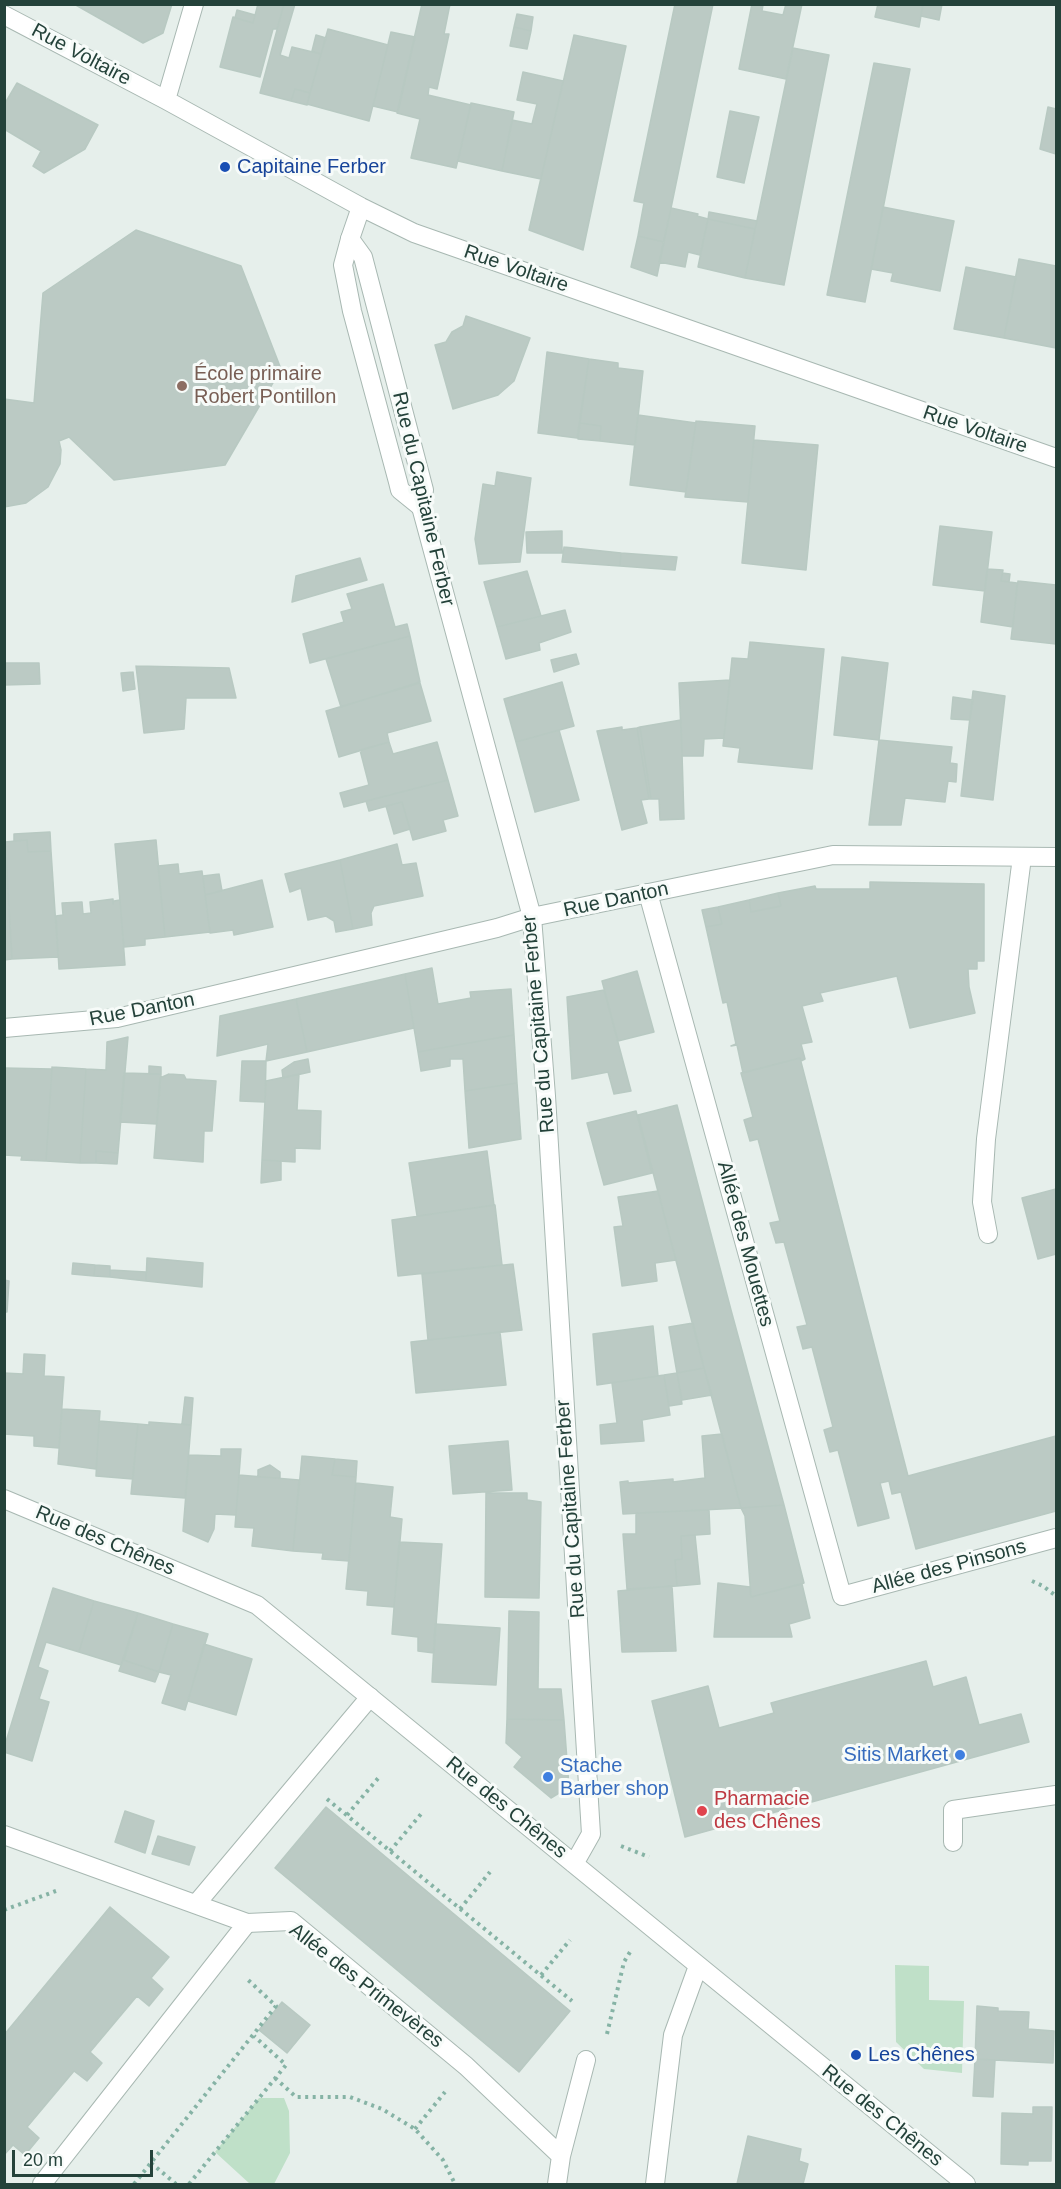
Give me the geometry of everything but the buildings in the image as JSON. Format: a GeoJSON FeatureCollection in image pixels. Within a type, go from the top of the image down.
{"type":"FeatureCollection","features":[{"type":"Feature","properties":{"kind":"street"},"geometry":{"type":"LineString","coordinates":[[166,100],[194,4]]}},
{"type":"Feature","properties":{"kind":"street","name":"Rue Voltaire"},"geometry":{"type":"LineString","coordinates":[[4,15],[166,100],[361,207],[414,232],[1056,458]]}},
{"type":"Feature","properties":{"kind":"street","name":"Rue du Capitaine Ferber"},"geometry":{"type":"LineString","coordinates":[[361,207],[350,239],[363,257],[366,268],[424,490],[421,507],[532,917],[546,1096],[591,1834],[574,1864]]}},
{"type":"Feature","properties":{"kind":"street","name":"Rue Danton"},"geometry":{"type":"LineString","coordinates":[[4,1028],[117,1018],[497,928],[532,917],[833,855],[1056,857]]}},
{"type":"Feature","properties":{"kind":"street"},"geometry":{"type":"LineString","coordinates":[[987,1234],[982,1202],[986,1139],[1022,857]]}},
{"type":"Feature","properties":{"kind":"street","name":"Allée des Mouettes"},"geometry":{"type":"LineString","coordinates":[[648,893],[842,1596]]}},
{"type":"Feature","properties":{"kind":"street","name":"Rue des Chênes"},"geometry":{"type":"LineString","coordinates":[[4,1499],[257,1605],[966,2184]]}},
{"type":"Feature","properties":{"kind":"street","name":"Allée des Pinsons"},"geometry":{"type":"LineString","coordinates":[[842,1596],[1056,1538]]}},
{"type":"Feature","properties":{"kind":"street"},"geometry":{"type":"LineString","coordinates":[[196,1904],[370,1697]]}},
{"type":"Feature","properties":{"kind":"street"},"geometry":{"type":"LineString","coordinates":[[953,1842],[953,1810],[1056,1795]]}},
{"type":"Feature","properties":{"kind":"street"},"geometry":{"type":"LineString","coordinates":[[4,1835],[247,1923],[42,2184]]}},
{"type":"Feature","properties":{"kind":"street","name":"Allée des Primevères"},"geometry":{"type":"LineString","coordinates":[[247,1923],[291,1922],[466,2066],[561,2156]]}},
{"type":"Feature","properties":{"kind":"street"},"geometry":{"type":"LineString","coordinates":[[655,2184],[674,2035],[698,1966]]}},
{"type":"Feature","properties":{"kind":"street"},"geometry":{"type":"LineString","coordinates":[[557,2184],[561,2156],[586,2060]]}},
{"type":"Feature","properties":{"kind":"path"},"geometry":{"type":"LineString","coordinates":[[347,1815],[380,1776]]}},
{"type":"Feature","properties":{"kind":"path"},"geometry":{"type":"LineString","coordinates":[[302,1778],[572,2001]]}},
{"type":"Feature","properties":{"kind":"path"},"geometry":{"type":"LineString","coordinates":[[390,1851],[421,1814]]}},
{"type":"Feature","properties":{"kind":"path"},"geometry":{"type":"LineString","coordinates":[[460,1909],[490,1872]]}},
{"type":"Feature","properties":{"kind":"path"},"geometry":{"type":"LineString","coordinates":[[586,2060],[608,2032],[624,1962],[648,1923]]}},
{"type":"Feature","properties":{"kind":"path"},"geometry":{"type":"LineString","coordinates":[[541,1975],[570,1940]]}},
{"type":"Feature","properties":{"kind":"path"},"geometry":{"type":"LineString","coordinates":[[134,2184],[276,2006],[221,1956]]}},
{"type":"Feature","properties":{"kind":"path"},"geometry":{"type":"LineString","coordinates":[[189,2184],[286,2064],[254,2036]]}},
{"type":"Feature","properties":{"kind":"path"},"geometry":{"type":"LineString","coordinates":[[415,2128],[466,2066]]}},
{"type":"Feature","properties":{"kind":"path"},"geometry":{"type":"LineString","coordinates":[[275,2078],[296,2097],[350,2097],[382,2109],[415,2128],[443,2160],[455,2184]]}},
{"type":"Feature","properties":{"kind":"path"},"geometry":{"type":"LineString","coordinates":[[151,2163],[176,2184]]}},
{"type":"Feature","properties":{"kind":"green space"},"geometry":{"type":"Polygon","coordinates":[[[895,1965],[929,1966],[929,2000],[964,2001],[962,2073],[924,2069],[896,2042],[895,1965]]]}},
{"type":"Feature","properties":{"kind":"green space"},"geometry":{"type":"Polygon","coordinates":[[[259,2098],[284,2098],[289,2111],[290,2153],[274,2184],[250,2184],[215,2152],[259,2098]]]}},
{"type":"Feature","properties":{"kind":"place","name":"Capitaine Ferber"},"geometry":{"type":"Point","coordinates":[225,167]}},
{"type":"Feature","properties":{"kind":"place","name":"École primaire Robert Pontillon"},"geometry":{"type":"Point","coordinates":[182,386]}},
{"type":"Feature","properties":{"kind":"place","name":"Sitis Market"},"geometry":{"type":"Point","coordinates":[960,1755]}},
{"type":"Feature","properties":{"kind":"place","name":"Stache Barber shop"},"geometry":{"type":"Point","coordinates":[548,1777]}},
{"type":"Feature","properties":{"kind":"place","name":"Pharmacie des Chênes"},"geometry":{"type":"Point","coordinates":[702,1811]}},
{"type":"Feature","properties":{"kind":"place","name":"Les Chênes"},"geometry":{"type":"Point","coordinates":[856,2055]}}]}
